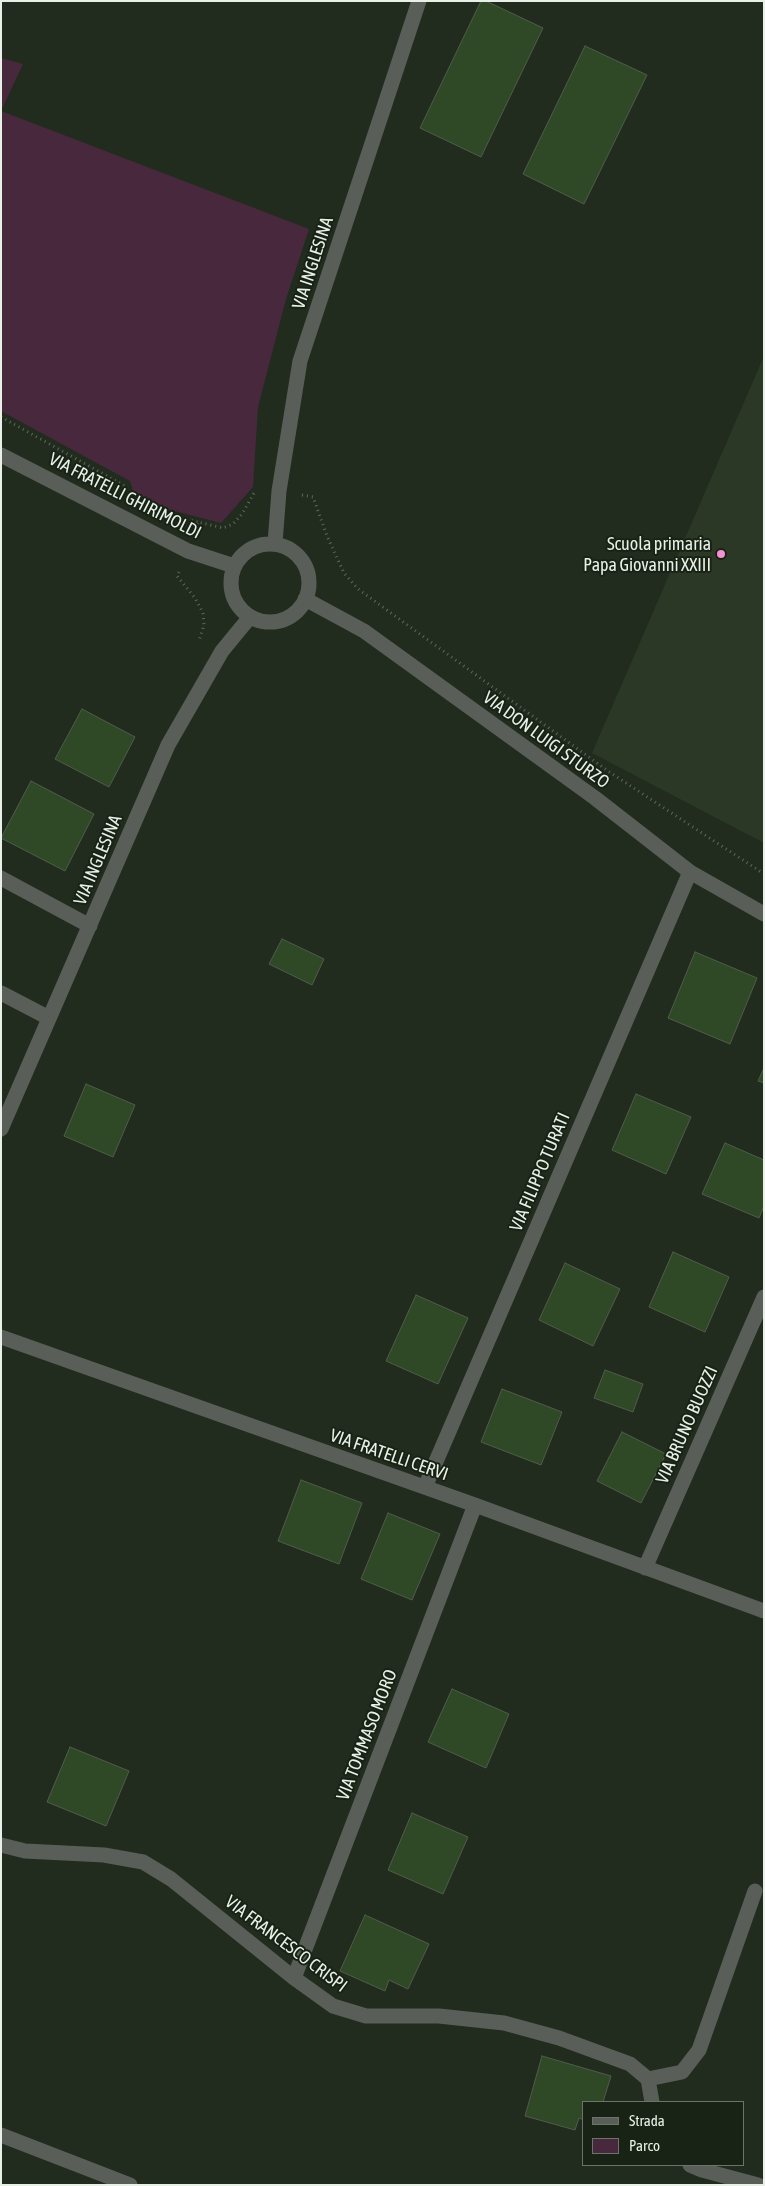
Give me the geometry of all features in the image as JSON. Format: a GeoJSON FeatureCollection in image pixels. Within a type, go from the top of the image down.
{"type":"FeatureCollection","features":[{"type":"Feature","properties":{"kind":"street","name":"VIA INGLESINA"},"geometry":{"type":"LineString","coordinates":[[275,544],[279,492],[300,361],[419,1]]}},
{"type":"Feature","properties":{"kind":"street","name":"VIA FRATELLI GHIRIMOLDI"},"geometry":{"type":"LineString","coordinates":[[1,455],[188,551],[234,566]]}},
{"type":"Feature","properties":{"kind":"street"},"geometry":{"type":"LineString","coordinates":[[262,544],[275,544],[293,550],[303,560],[308,572],[309,586],[306,599],[300,608],[289,617],[276,622],[262,621],[250,617],[238,605],[232,593],[230,579],[234,566],[249,549],[262,544]]}},
{"type":"Feature","properties":{"kind":"street","name":"VIA DON LUIGI STURZO"},"geometry":{"type":"LineString","coordinates":[[306,599],[364,631],[595,798],[690,872],[764,914]]}},
{"type":"Feature","properties":{"kind":"street","name":"VIA INGLESINA"},"geometry":{"type":"LineString","coordinates":[[1,1129],[168,745],[222,651],[250,617]]}},
{"type":"Feature","properties":{"kind":"street","name":"VIA FILIPPO TURATI"},"geometry":{"type":"LineString","coordinates":[[425,1487],[690,872]]}},
{"type":"Feature","properties":{"kind":"street"},"geometry":{"type":"LineString","coordinates":[[1,878],[90,926]]}},
{"type":"Feature","properties":{"kind":"street"},"geometry":{"type":"LineString","coordinates":[[1,993],[50,1018]]}},
{"type":"Feature","properties":{"kind":"street","name":"VIA BRUNO BUOZZI"},"geometry":{"type":"LineString","coordinates":[[645,1568],[764,1297]]}},
{"type":"Feature","properties":{"kind":"street","name":"VIA FRATELLI CERVI"},"geometry":{"type":"LineString","coordinates":[[1,1337],[425,1487],[764,1611]]}},
{"type":"Feature","properties":{"kind":"street","name":"VIA TOMMASO MORO"},"geometry":{"type":"LineString","coordinates":[[294,1978],[475,1505]]}},
{"type":"Feature","properties":{"kind":"street","name":"VIA FRANCESCO CRISPI"},"geometry":{"type":"LineString","coordinates":[[1,1845],[25,1852],[104,1855],[143,1862],[171,1879],[294,1978],[333,2006],[366,2016],[440,2016],[504,2023],[559,2038],[630,2064],[648,2079]]}},
{"type":"Feature","properties":{"kind":"street"},"geometry":{"type":"LineString","coordinates":[[652,2101],[648,2079],[682,2072],[699,2050],[755,1892]]}},
{"type":"Feature","properties":{"kind":"street"},"geometry":{"type":"LineString","coordinates":[[1,2136],[130,2185]]}},
{"type":"Feature","properties":{"kind":"street"},"geometry":{"type":"LineString","coordinates":[[692,2166],[758,2185]]}},
{"type":"Feature","properties":{"kind":"path"},"geometry":{"type":"LineString","coordinates":[[1,417],[125,486],[130,499]]}},
{"type":"Feature","properties":{"kind":"path"},"geometry":{"type":"LineString","coordinates":[[279,492],[313,497],[344,574],[358,588],[608,771],[764,874]]}},
{"type":"Feature","properties":{"kind":"path"},"geometry":{"type":"LineString","coordinates":[[170,515],[198,522]]}},
{"type":"Feature","properties":{"kind":"shaded area","name":"Scuola primaria Papa Giovanni XXIII"},"geometry":{"type":"Polygon","coordinates":[[[764,356],[764,843],[592,753],[764,356]]]}},
{"type":"Feature","properties":{"kind":"green space"},"geometry":{"type":"Polygon","coordinates":[[[1,58],[23,64],[1,111],[1,58]]]}},
{"type":"Feature","properties":{"kind":"green space"},"geometry":{"type":"Polygon","coordinates":[[[1,111],[309,229],[286,299],[258,407],[253,487],[221,523],[136,501],[130,481],[1,411],[1,111]]]}},
{"type":"Feature","properties":{"kind":"building"},"geometry":{"type":"Polygon","coordinates":[[[481,1],[486,1],[543,28],[481,157],[420,128],[481,1]]]}},
{"type":"Feature","properties":{"kind":"building"},"geometry":{"type":"Polygon","coordinates":[[[585,46],[647,75],[584,204],[523,174],[585,46]]]}},
{"type":"Feature","properties":{"kind":"building"},"geometry":{"type":"Polygon","coordinates":[[[82,709],[135,737],[109,787],[55,759],[82,709]]]}},
{"type":"Feature","properties":{"kind":"building"},"geometry":{"type":"Polygon","coordinates":[[[31,781],[94,814],[65,871],[1,838],[31,781]]]}},
{"type":"Feature","properties":{"kind":"building"},"geometry":{"type":"Polygon","coordinates":[[[282,939],[324,959],[312,985],[269,964],[282,939]]]}},
{"type":"Feature","properties":{"kind":"building"},"geometry":{"type":"Polygon","coordinates":[[[695,952],[757,978],[730,1044],[668,1018],[695,952]]]}},
{"type":"Feature","properties":{"kind":"building"},"geometry":{"type":"Polygon","coordinates":[[[764,1068],[764,1083],[758,1081],[764,1068]]]}},
{"type":"Feature","properties":{"kind":"building"},"geometry":{"type":"Polygon","coordinates":[[[86,1084],[135,1105],[113,1157],[64,1136],[86,1084]]]}},
{"type":"Feature","properties":{"kind":"building"},"geometry":{"type":"Polygon","coordinates":[[[636,1094],[691,1117],[666,1174],[612,1150],[636,1094]]]}},
{"type":"Feature","properties":{"kind":"building"},"geometry":{"type":"Polygon","coordinates":[[[725,1143],[764,1160],[764,1206],[759,1218],[702,1194],[725,1143]]]}},
{"type":"Feature","properties":{"kind":"building"},"geometry":{"type":"Polygon","coordinates":[[[673,1252],[729,1277],[705,1332],[649,1307],[673,1252]]]}},
{"type":"Feature","properties":{"kind":"building"},"geometry":{"type":"Polygon","coordinates":[[[565,1263],[620,1289],[593,1346],[539,1320],[565,1263]]]}},
{"type":"Feature","properties":{"kind":"building"},"geometry":{"type":"Polygon","coordinates":[[[416,1295],[468,1318],[438,1384],[386,1361],[416,1295]]]}},
{"type":"Feature","properties":{"kind":"building"},"geometry":{"type":"Polygon","coordinates":[[[605,1370],[643,1384],[633,1412],[594,1398],[605,1370]]]}},
{"type":"Feature","properties":{"kind":"building"},"geometry":{"type":"Polygon","coordinates":[[[502,1389],[562,1412],[541,1465],[481,1442],[502,1389]]]}},
{"type":"Feature","properties":{"kind":"building"},"geometry":{"type":"Polygon","coordinates":[[[622,1432],[666,1454],[641,1503],[597,1481],[622,1432]]]}},
{"type":"Feature","properties":{"kind":"building"},"geometry":{"type":"Polygon","coordinates":[[[301,1480],[362,1503],[339,1564],[278,1541],[301,1480]]]}},
{"type":"Feature","properties":{"kind":"building"},"geometry":{"type":"Polygon","coordinates":[[[388,1513],[440,1534],[412,1600],[361,1579],[388,1513]]]}},
{"type":"Feature","properties":{"kind":"building"},"geometry":{"type":"Polygon","coordinates":[[[452,1689],[509,1714],[486,1768],[428,1742],[452,1689]]]}},
{"type":"Feature","properties":{"kind":"building"},"geometry":{"type":"Polygon","coordinates":[[[70,1747],[129,1771],[106,1826],[47,1802],[70,1747]]]}},
{"type":"Feature","properties":{"kind":"building"},"geometry":{"type":"Polygon","coordinates":[[[412,1813],[468,1837],[443,1894],[388,1870],[412,1813]]]}},
{"type":"Feature","properties":{"kind":"building"},"geometry":{"type":"Polygon","coordinates":[[[365,1915],[429,1944],[408,1989],[389,1980],[385,1991],[340,1971],[365,1915]]]}},
{"type":"Feature","properties":{"kind":"building"},"geometry":{"type":"Polygon","coordinates":[[[542,2056],[611,2076],[603,2101],[582,2101],[582,2119],[579,2118],[575,2130],[525,2116],[542,2056]]]}},
{"type":"Feature","properties":{"kind":"place","name":"Scuola primaria Papa Giovanni XXIII"},"geometry":{"type":"Point","coordinates":[721,554]}}]}
